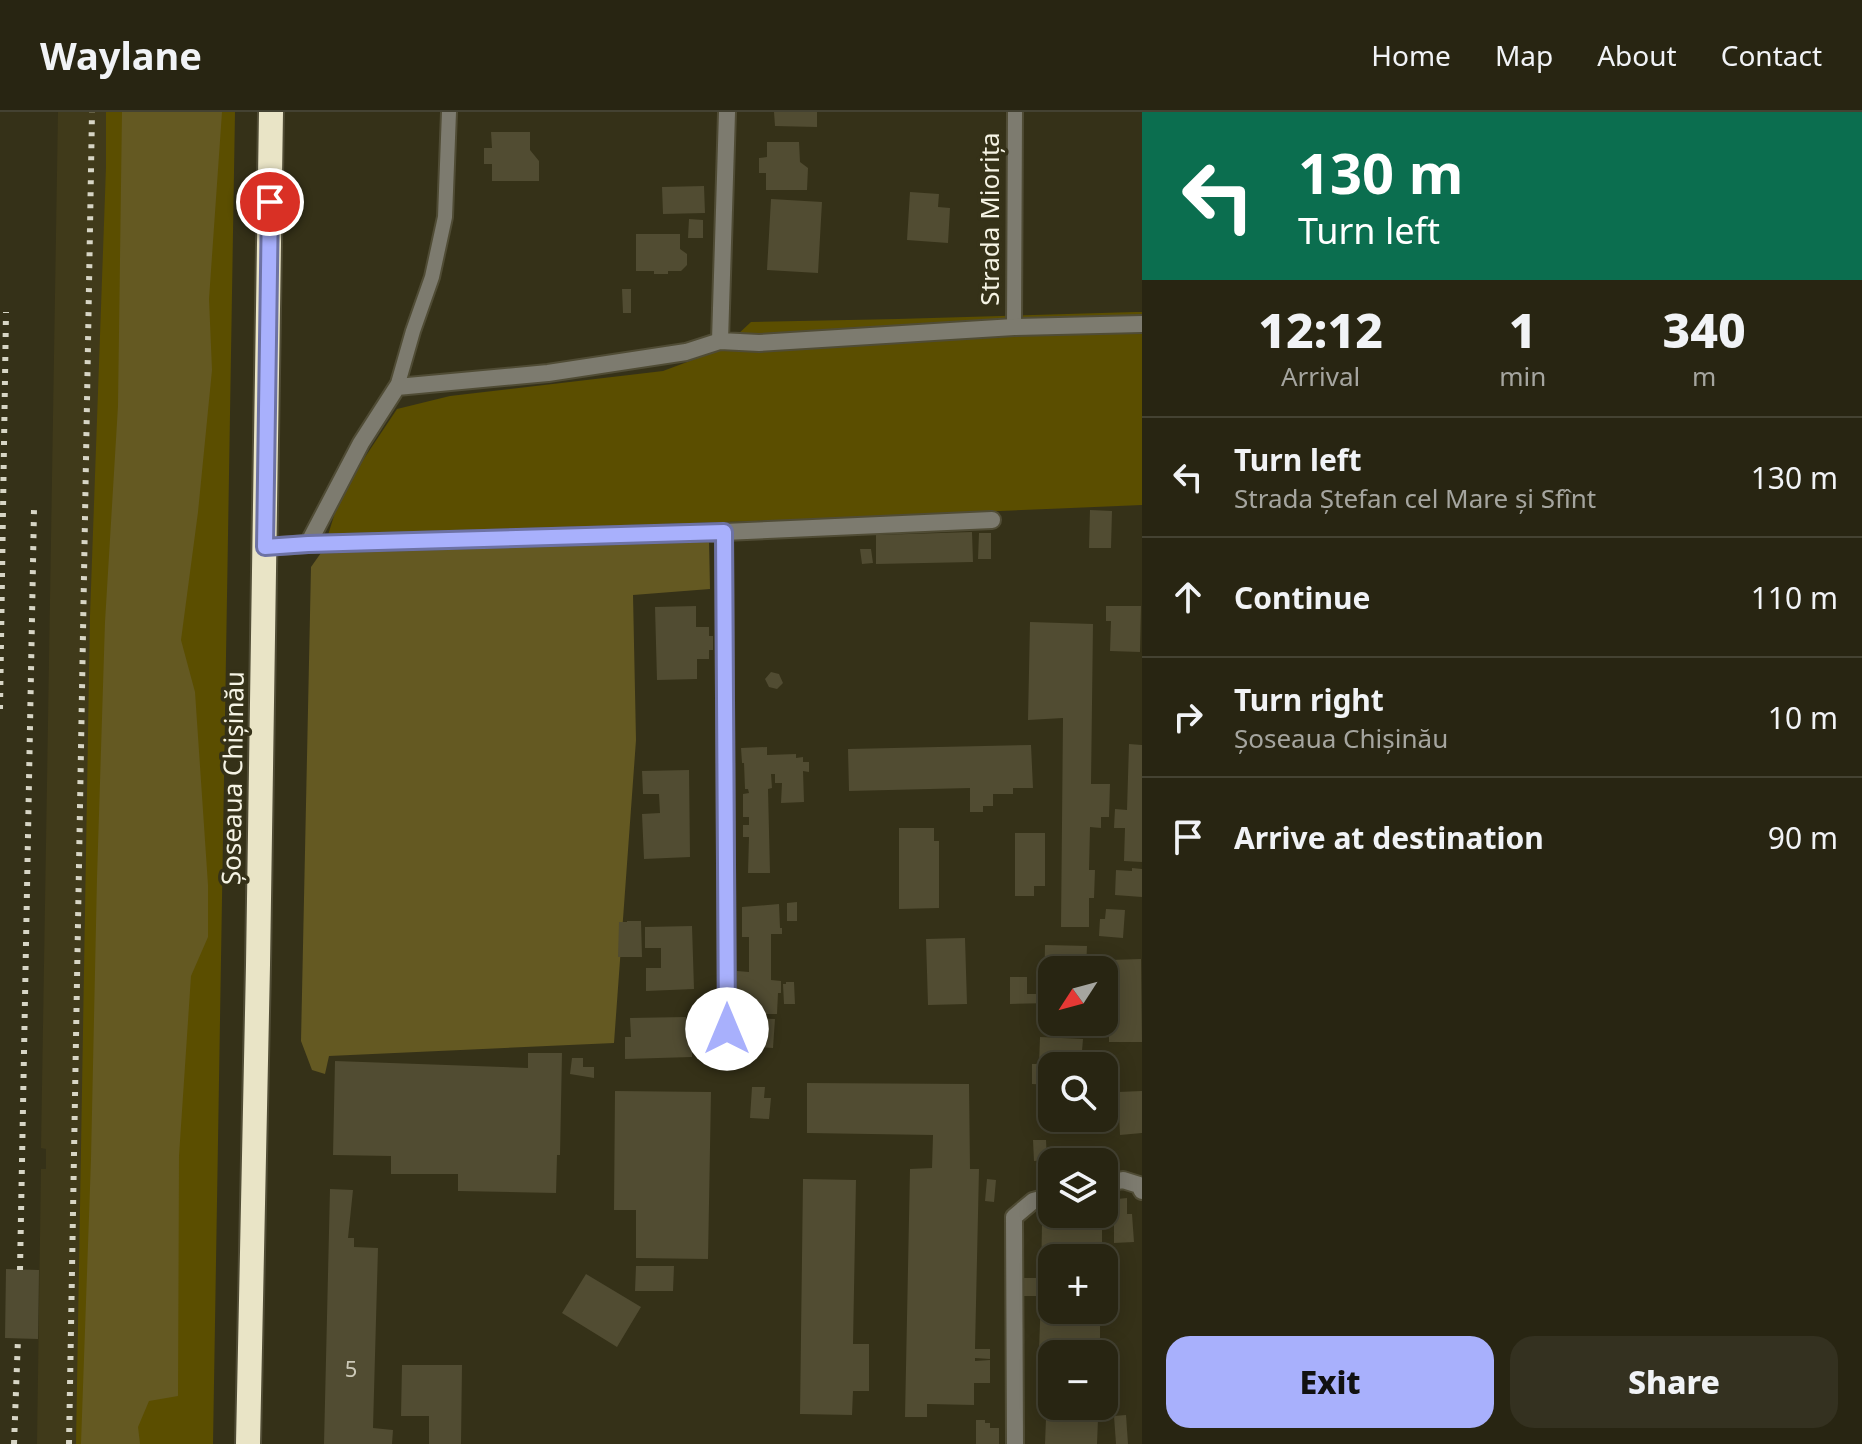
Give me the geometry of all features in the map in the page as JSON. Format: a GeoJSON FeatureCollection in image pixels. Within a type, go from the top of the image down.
{"type":"FeatureCollection","features":[{"type":"Feature","properties":{"kind":"highway","name":"Șoseaua Chișinău"},"geometry":{"type":"LineString","coordinates":[[248,1444],[271,112]]}},
{"type":"Feature","properties":{"kind":"street"},"geometry":{"type":"LineString","coordinates":[[720,341],[727,112]]}},
{"type":"Feature","properties":{"kind":"street"},"geometry":{"type":"LineString","coordinates":[[308,544],[361,443],[397,387],[548,373],[686,352],[720,341],[759,343],[1014,327],[1142,324]]}},
{"type":"Feature","properties":{"kind":"street"},"geometry":{"type":"LineString","coordinates":[[265,547],[992,520]]}},
{"type":"Feature","properties":{"kind":"street"},"geometry":{"type":"LineString","coordinates":[[724,532],[727,1029]]}},
{"type":"Feature","properties":{"kind":"street"},"geometry":{"type":"LineString","coordinates":[[1118,1181],[1139,1185],[1142,1191]]}},
{"type":"Feature","properties":{"kind":"street"},"geometry":{"type":"LineString","coordinates":[[1015,1444],[1014,1217],[1038,1200]]}},
{"type":"Feature","properties":{"kind":"lane"},"geometry":{"type":"LineString","coordinates":[[397,387],[432,277],[445,217],[449,112]]}},
{"type":"Feature","properties":{"kind":"lane","name":"Strada Miorița"},"geometry":{"type":"LineString","coordinates":[[1014,327],[1015,112]]}},
{"type":"Feature","properties":{"kind":"shaded area"},"geometry":{"type":"Polygon","coordinates":[[[58,112],[114,112],[92,1444],[37,1444],[41,1169],[46,1169],[46,1149],[41,1148],[58,112]]]}},
{"type":"Feature","properties":{"kind":"shaded area"},"geometry":{"type":"Polygon","coordinates":[[[106,112],[235,112],[213,1444],[76,1444],[90,616],[106,112]]]}},
{"type":"Feature","properties":{"kind":"shaded area"},"geometry":{"type":"Polygon","coordinates":[[[122,112],[222,112],[209,299],[212,370],[181,640],[195,692],[208,885],[208,937],[191,976],[179,1156],[178,1396],[149,1401],[138,1427],[140,1444],[81,1444],[105,622],[118,406],[122,112]]]}},
{"type":"Feature","properties":{"kind":"shaded area"},"geometry":{"type":"Polygon","coordinates":[[[1142,312],[1142,505],[328,535],[341,493],[397,409],[450,396],[663,371],[722,349],[751,322],[1142,312]]]}},
{"type":"Feature","properties":{"kind":"shaded area"},"geometry":{"type":"Polygon","coordinates":[[[709,541],[710,589],[633,595],[636,740],[614,1043],[329,1056],[325,1074],[312,1070],[301,1041],[311,567],[323,550],[709,541]]]}},
{"type":"Feature","properties":{"kind":"building"},"geometry":{"type":"Polygon","coordinates":[[[774,112],[817,112],[817,127],[775,126],[774,112]]]}},
{"type":"Feature","properties":{"kind":"building"},"geometry":{"type":"Polygon","coordinates":[[[491,132],[530,132],[530,150],[539,161],[539,181],[492,181],[492,164],[484,164],[484,148],[492,148],[491,132]]]}},
{"type":"Feature","properties":{"kind":"building"},"geometry":{"type":"Polygon","coordinates":[[[767,142],[799,142],[800,162],[808,168],[807,190],[766,190],[766,173],[759,173],[759,158],[767,157],[767,142]]]}},
{"type":"Feature","properties":{"kind":"building"},"geometry":{"type":"Polygon","coordinates":[[[704,186],[705,213],[663,214],[662,187],[704,186]]]}},
{"type":"Feature","properties":{"kind":"building"},"geometry":{"type":"Polygon","coordinates":[[[910,192],[939,194],[938,207],[950,208],[948,243],[907,240],[910,192]]]}},
{"type":"Feature","properties":{"kind":"building"},"geometry":{"type":"Polygon","coordinates":[[[771,199],[822,202],[818,273],[767,270],[771,199]]]}},
{"type":"Feature","properties":{"kind":"building"},"geometry":{"type":"Polygon","coordinates":[[[689,219],[703,220],[703,238],[688,238],[689,219]]]}},
{"type":"Feature","properties":{"kind":"building"},"geometry":{"type":"Polygon","coordinates":[[[636,234],[680,234],[680,249],[687,254],[687,265],[681,271],[668,271],[668,274],[636,271],[636,234]]]}},
{"type":"Feature","properties":{"kind":"building"},"geometry":{"type":"Polygon","coordinates":[[[622,289],[631,289],[631,313],[623,313],[622,289]]]}},
{"type":"Feature","properties":{"kind":"building"},"geometry":{"type":"Polygon","coordinates":[[[1090,510],[1112,511],[1111,548],[1089,548],[1090,510]]]}},
{"type":"Feature","properties":{"kind":"building"},"geometry":{"type":"Polygon","coordinates":[[[972,532],[973,562],[876,564],[876,535],[972,532]]]}},
{"type":"Feature","properties":{"kind":"building"},"geometry":{"type":"Polygon","coordinates":[[[979,533],[991,533],[991,559],[978,559],[979,533]]]}},
{"type":"Feature","properties":{"kind":"building"},"geometry":{"type":"Polygon","coordinates":[[[860,549],[871,549],[873,563],[862,564],[860,549]]]}},
{"type":"Feature","properties":{"kind":"building"},"geometry":{"type":"Polygon","coordinates":[[[696,606],[696,627],[709,627],[709,636],[713,636],[709,659],[697,659],[697,679],[657,680],[655,607],[696,606]]]}},
{"type":"Feature","properties":{"kind":"building"},"geometry":{"type":"Polygon","coordinates":[[[1106,606],[1141,606],[1140,652],[1110,651],[1111,621],[1106,621],[1106,606]]]}},
{"type":"Feature","properties":{"kind":"building"},"geometry":{"type":"Polygon","coordinates":[[[1030,622],[1093,624],[1091,784],[1110,784],[1109,817],[1101,817],[1101,828],[1090,827],[1089,870],[1095,870],[1094,898],[1089,898],[1089,927],[1061,927],[1063,718],[1028,720],[1030,622]]]}},
{"type":"Feature","properties":{"kind":"building"},"geometry":{"type":"Polygon","coordinates":[[[771,672],[779,674],[783,683],[777,689],[769,687],[765,679],[771,672]]]}},
{"type":"Feature","properties":{"kind":"building"},"geometry":{"type":"Polygon","coordinates":[[[1129,744],[1142,745],[1142,862],[1124,861],[1125,828],[1114,828],[1115,809],[1127,810],[1129,744]]]}},
{"type":"Feature","properties":{"kind":"building"},"geometry":{"type":"Polygon","coordinates":[[[1031,745],[1033,788],[1013,788],[1013,794],[993,794],[993,806],[983,806],[983,812],[970,812],[970,788],[849,791],[848,749],[1031,745]]]}},
{"type":"Feature","properties":{"kind":"building"},"geometry":{"type":"Polygon","coordinates":[[[767,747],[767,755],[796,754],[796,758],[803,757],[803,762],[809,762],[809,772],[803,771],[804,802],[781,803],[782,783],[775,783],[775,774],[771,774],[772,788],[768,789],[770,873],[748,873],[749,837],[743,837],[743,825],[749,825],[749,817],[743,817],[743,794],[749,793],[745,789],[741,748],[767,747]]]}},
{"type":"Feature","properties":{"kind":"building"},"geometry":{"type":"Polygon","coordinates":[[[689,770],[690,857],[644,859],[642,814],[660,813],[659,794],[643,794],[642,771],[689,770]]]}},
{"type":"Feature","properties":{"kind":"building"},"geometry":{"type":"Polygon","coordinates":[[[899,828],[934,828],[934,841],[939,841],[939,908],[899,909],[899,828]]]}},
{"type":"Feature","properties":{"kind":"building"},"geometry":{"type":"Polygon","coordinates":[[[1015,833],[1045,833],[1045,886],[1034,886],[1034,896],[1015,896],[1015,833]]]}},
{"type":"Feature","properties":{"kind":"building"},"geometry":{"type":"Polygon","coordinates":[[[1132,868],[1142,869],[1142,897],[1115,895],[1116,870],[1132,871],[1132,868]]]}},
{"type":"Feature","properties":{"kind":"building"},"geometry":{"type":"Polygon","coordinates":[[[797,902],[797,921],[787,921],[787,903],[797,902]]]}},
{"type":"Feature","properties":{"kind":"building"},"geometry":{"type":"Polygon","coordinates":[[[779,904],[782,934],[771,934],[771,980],[781,981],[777,1014],[750,1014],[750,993],[737,993],[737,971],[749,972],[749,937],[742,937],[742,907],[779,904]]]}},
{"type":"Feature","properties":{"kind":"building"},"geometry":{"type":"Polygon","coordinates":[[[1106,909],[1125,910],[1123,938],[1099,936],[1100,919],[1105,919],[1106,909]]]}},
{"type":"Feature","properties":{"kind":"building"},"geometry":{"type":"Polygon","coordinates":[[[641,921],[642,957],[618,957],[619,922],[641,921]]]}},
{"type":"Feature","properties":{"kind":"building"},"geometry":{"type":"Polygon","coordinates":[[[692,926],[694,989],[646,991],[646,968],[661,968],[661,948],[645,948],[645,927],[692,926]]]}},
{"type":"Feature","properties":{"kind":"building"},"geometry":{"type":"Polygon","coordinates":[[[965,938],[967,1004],[928,1005],[926,939],[965,938]]]}},
{"type":"Feature","properties":{"kind":"building"},"geometry":{"type":"Polygon","coordinates":[[[1045,945],[1087,946],[1087,956],[1045,956],[1045,945]]]}},
{"type":"Feature","properties":{"kind":"building"},"geometry":{"type":"Polygon","coordinates":[[[1141,959],[1142,1042],[1109,1042],[1109,1036],[1118,1036],[1118,960],[1141,959]]]}},
{"type":"Feature","properties":{"kind":"building"},"geometry":{"type":"Polygon","coordinates":[[[1010,977],[1027,977],[1027,994],[1038,994],[1038,1003],[1010,1004],[1010,977]]]}},
{"type":"Feature","properties":{"kind":"building"},"geometry":{"type":"Polygon","coordinates":[[[794,982],[795,1004],[784,1004],[783,984],[794,982]]]}},
{"type":"Feature","properties":{"kind":"building"},"geometry":{"type":"Polygon","coordinates":[[[686,1017],[687,1034],[692,1034],[692,1057],[625,1059],[625,1037],[631,1037],[630,1018],[686,1017]]]}},
{"type":"Feature","properties":{"kind":"building"},"geometry":{"type":"Polygon","coordinates":[[[748,1018],[775,1019],[773,1048],[746,1046],[748,1018]]]}},
{"type":"Feature","properties":{"kind":"building"},"geometry":{"type":"Polygon","coordinates":[[[1040,1037],[1083,1039],[1082,1051],[1039,1052],[1040,1037]]]}},
{"type":"Feature","properties":{"kind":"building"},"geometry":{"type":"Polygon","coordinates":[[[713,1042],[733,1042],[730,1068],[712,1067],[713,1042]]]}},
{"type":"Feature","properties":{"kind":"building"},"geometry":{"type":"Polygon","coordinates":[[[528,1053],[562,1053],[556,1193],[458,1191],[458,1174],[391,1174],[391,1156],[333,1155],[335,1061],[528,1068],[528,1053]]]}},
{"type":"Feature","properties":{"kind":"building"},"geometry":{"type":"Polygon","coordinates":[[[572,1058],[583,1058],[583,1067],[594,1067],[594,1078],[570,1074],[572,1058]]]}},
{"type":"Feature","properties":{"kind":"building"},"geometry":{"type":"Polygon","coordinates":[[[1032,1064],[1038,1064],[1038,1084],[1032,1084],[1032,1064]]]}},
{"type":"Feature","properties":{"kind":"building"},"geometry":{"type":"Polygon","coordinates":[[[807,1083],[969,1084],[970,1169],[979,1169],[975,1349],[990,1349],[990,1359],[975,1358],[975,1361],[990,1360],[990,1383],[974,1383],[974,1405],[927,1404],[927,1417],[905,1417],[910,1169],[932,1168],[933,1135],[807,1133],[807,1083]]]}},
{"type":"Feature","properties":{"kind":"building"},"geometry":{"type":"Polygon","coordinates":[[[752,1087],[765,1087],[764,1098],[771,1098],[769,1119],[750,1118],[752,1087]]]}},
{"type":"Feature","properties":{"kind":"building"},"geometry":{"type":"Polygon","coordinates":[[[615,1091],[711,1092],[708,1259],[636,1258],[636,1210],[614,1210],[615,1091]]]}},
{"type":"Feature","properties":{"kind":"building"},"geometry":{"type":"Polygon","coordinates":[[[1142,1091],[1142,1133],[1120,1135],[1118,1092],[1142,1091]]]}},
{"type":"Feature","properties":{"kind":"building"},"geometry":{"type":"Polygon","coordinates":[[[1033,1140],[1046,1140],[1046,1148],[1038,1148],[1038,1161],[1034,1161],[1033,1140]]]}},
{"type":"Feature","properties":{"kind":"building"},"geometry":{"type":"Polygon","coordinates":[[[803,1179],[856,1180],[853,1344],[869,1344],[869,1391],[853,1391],[852,1415],[800,1414],[803,1179]]]}},
{"type":"Feature","properties":{"kind":"building"},"geometry":{"type":"Polygon","coordinates":[[[987,1179],[996,1180],[994,1202],[985,1201],[987,1179]]]}},
{"type":"Feature","properties":{"kind":"building"},"geometry":{"type":"Polygon","coordinates":[[[330,1189],[353,1190],[348,1238],[354,1238],[354,1247],[378,1248],[373,1428],[393,1430],[392,1444],[324,1444],[330,1189]]]}},
{"type":"Feature","properties":{"kind":"building"},"geometry":{"type":"Polygon","coordinates":[[[1127,1198],[1127,1214],[1132,1214],[1134,1242],[1114,1243],[1114,1228],[1118,1228],[1118,1199],[1127,1198]]]}},
{"type":"Feature","properties":{"kind":"building"},"geometry":{"type":"Polygon","coordinates":[[[1042,1228],[1102,1228],[1102,1244],[1042,1244],[1042,1228]]]}},
{"type":"Feature","properties":{"kind":"building"},"geometry":{"type":"Polygon","coordinates":[[[636,1266],[674,1266],[673,1291],[635,1291],[636,1266]]]}},
{"type":"Feature","properties":{"kind":"building"},"geometry":{"type":"Polygon","coordinates":[[[6,1269],[39,1270],[38,1339],[5,1338],[6,1269]]]}},
{"type":"Feature","properties":{"kind":"building"},"geometry":{"type":"Polygon","coordinates":[[[586,1274],[641,1307],[617,1347],[562,1313],[586,1274]]]}},
{"type":"Feature","properties":{"kind":"building"},"geometry":{"type":"Polygon","coordinates":[[[1024,1278],[1038,1278],[1038,1296],[1024,1296],[1024,1278]]]}},
{"type":"Feature","properties":{"kind":"building"},"geometry":{"type":"Polygon","coordinates":[[[1040,1324],[1100,1324],[1100,1340],[1039,1340],[1040,1324]]]}},
{"type":"Feature","properties":{"kind":"building"},"geometry":{"type":"Polygon","coordinates":[[[402,1365],[462,1365],[461,1444],[429,1444],[429,1416],[401,1416],[402,1365]]]}},
{"type":"Feature","properties":{"kind":"building"},"geometry":{"type":"Polygon","coordinates":[[[1126,1415],[1128,1444],[1116,1444],[1114,1420],[1118,1420],[1118,1416],[1126,1415]]]}},
{"type":"Feature","properties":{"kind":"building"},"geometry":{"type":"Polygon","coordinates":[[[976,1420],[985,1420],[985,1423],[990,1423],[990,1428],[999,1428],[999,1444],[976,1444],[976,1420]]]}},
{"type":"Feature","properties":{"kind":"building"},"geometry":{"type":"Polygon","coordinates":[[[1046,1420],[1098,1420],[1097,1444],[1045,1444],[1046,1420]]]}},
{"type":"Feature","properties":{"kind":"railway"},"geometry":{"type":"LineString","coordinates":[[69,1444],[92,112]]}},
{"type":"Feature","properties":{"kind":"railway"},"geometry":{"type":"LineString","coordinates":[[0,709],[6,312]]}},
{"type":"Feature","properties":{"kind":"railway"},"geometry":{"type":"LineString","coordinates":[[20,1270],[34,509]]}},
{"type":"Feature","properties":{"kind":"railway"},"geometry":{"type":"LineString","coordinates":[[14,1444],[18,1338]]}},
{"type":"Feature","properties":{"kind":"route"},"geometry":{"type":"LineString","coordinates":[[270,202],[265,547],[724,532],[727,1029]]}}]}
